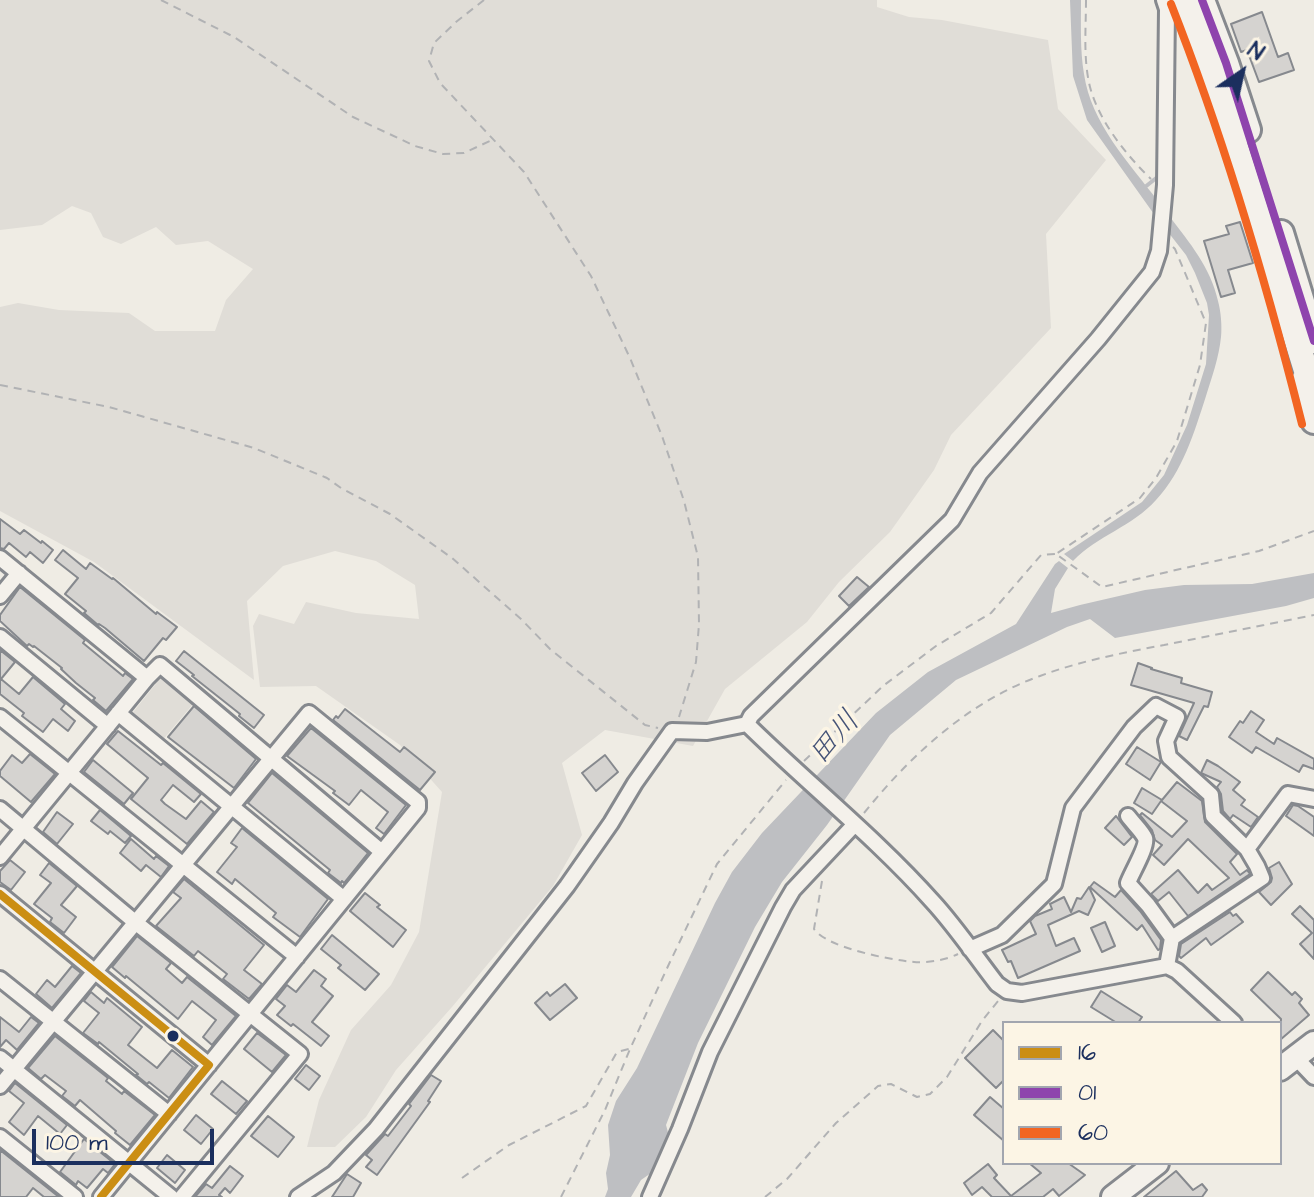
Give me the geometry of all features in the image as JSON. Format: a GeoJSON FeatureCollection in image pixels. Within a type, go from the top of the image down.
{"type":"FeatureCollection","features":[{"type":"Feature","properties":{"kind":"highway"},"geometry":{"type":"LineString","coordinates":[[1182,0],[1235,140],[1314,396]]}},
{"type":"Feature","properties":{"kind":"highway"},"geometry":{"type":"LineString","coordinates":[[1202,0],[1226,63],[1314,341]]}},
{"type":"Feature","properties":{"kind":"highway"},"geometry":{"type":"LineString","coordinates":[[1285,304],[1314,421]]}},
{"type":"Feature","properties":{"kind":"main road"},"geometry":{"type":"LineString","coordinates":[[1284,1064],[1314,1043]]}},
{"type":"Feature","properties":{"kind":"main road"},"geometry":{"type":"LineString","coordinates":[[1113,1197],[1154,1165]]}},
{"type":"Feature","properties":{"kind":"street"},"geometry":{"type":"LineString","coordinates":[[747,724],[751,716],[952,520],[980,473],[1098,339],[1152,272],[1159,251],[1164,193],[1167,9],[1164,0]]}},
{"type":"Feature","properties":{"kind":"street"},"geometry":{"type":"LineString","coordinates":[[0,558],[147,678]]}},
{"type":"Feature","properties":{"kind":"street"},"geometry":{"type":"LineString","coordinates":[[0,596],[19,573]]}},
{"type":"Feature","properties":{"kind":"street"},"geometry":{"type":"LineString","coordinates":[[0,637],[108,726]]}},
{"type":"Feature","properties":{"kind":"street"},"geometry":{"type":"LineString","coordinates":[[0,857],[160,665],[382,852]]}},
{"type":"Feature","properties":{"kind":"street"},"geometry":{"type":"LineString","coordinates":[[970,949],[1002,935],[1054,884],[1073,808],[1134,727],[1156,706],[1177,717],[1166,741],[1169,757],[1211,795],[1213,816],[1247,849],[1262,878],[1172,938]]}},
{"type":"Feature","properties":{"kind":"street"},"geometry":{"type":"LineString","coordinates":[[118,713],[344,899]]}},
{"type":"Feature","properties":{"kind":"street"},"geometry":{"type":"LineString","coordinates":[[0,1086],[309,713],[418,802],[418,808],[101,1197]]}},
{"type":"Feature","properties":{"kind":"street"},"geometry":{"type":"LineString","coordinates":[[0,717],[297,957]]}},
{"type":"Feature","properties":{"kind":"street"},"geometry":{"type":"LineString","coordinates":[[298,1197],[334,1173],[376,1129],[567,886],[672,731],[707,732],[747,724]]}},
{"type":"Feature","properties":{"kind":"street"},"geometry":{"type":"LineString","coordinates":[[747,724],[892,858],[935,904],[997,984],[1007,991],[1022,993],[1167,966],[1177,971],[1232,1021]]}},
{"type":"Feature","properties":{"kind":"street"},"geometry":{"type":"LineString","coordinates":[[1247,849],[1288,794],[1314,799]]}},
{"type":"Feature","properties":{"kind":"street"},"geometry":{"type":"LineString","coordinates":[[0,809],[300,1054],[182,1197]]}},
{"type":"Feature","properties":{"kind":"street"},"geometry":{"type":"LineString","coordinates":[[1128,816],[1145,838],[1146,845],[1128,883],[1172,938],[1167,966]]}},
{"type":"Feature","properties":{"kind":"street"},"geometry":{"type":"LineString","coordinates":[[650,1197],[710,1052],[776,920],[793,890],[854,823]]}},
{"type":"Feature","properties":{"kind":"street"},"geometry":{"type":"LineString","coordinates":[[0,894],[209,1065]]}},
{"type":"Feature","properties":{"kind":"street"},"geometry":{"type":"LineString","coordinates":[[0,979],[169,1114]]}},
{"type":"Feature","properties":{"kind":"street"},"geometry":{"type":"LineString","coordinates":[[0,1058],[171,1197]]}},
{"type":"Feature","properties":{"kind":"street"},"geometry":{"type":"LineString","coordinates":[[1284,1064],[1314,1077]]}},
{"type":"Feature","properties":{"kind":"street"},"geometry":{"type":"LineString","coordinates":[[0,1137],[75,1197]]}},
{"type":"Feature","properties":{"kind":"path"},"geometry":{"type":"LineString","coordinates":[[161,0],[234,37],[353,117],[415,146],[443,154],[464,153],[494,140]]}},
{"type":"Feature","properties":{"kind":"path"},"geometry":{"type":"LineString","coordinates":[[0,385],[138,415],[254,448],[327,478],[390,514],[452,558],[550,649],[645,725],[672,731],[679,719],[696,662],[699,624],[698,557],[684,501],[630,358],[591,276],[524,172],[440,83],[429,61],[434,43],[484,0]]}},
{"type":"Feature","properties":{"kind":"path"},"geometry":{"type":"LineString","coordinates":[[1086,0],[1089,85],[1096,104],[1120,142],[1164,193]]}},
{"type":"Feature","properties":{"kind":"path"},"geometry":{"type":"LineString","coordinates":[[561,1197],[605,1110],[630,1049],[717,864],[794,770],[883,686],[936,646],[991,613],[1041,555],[1056,554],[1140,498],[1156,478],[1170,455],[1185,418],[1200,365],[1206,323],[1175,249],[1160,238]]}},
{"type":"Feature","properties":{"kind":"path"},"geometry":{"type":"LineString","coordinates":[[1056,554],[1102,587],[1259,551],[1314,531]]}},
{"type":"Feature","properties":{"kind":"path"},"geometry":{"type":"LineString","coordinates":[[854,823],[888,783],[951,726],[993,698],[1038,676],[1099,658],[1314,615]]}},
{"type":"Feature","properties":{"kind":"path"},"geometry":{"type":"LineString","coordinates":[[826,855],[814,929],[819,937],[860,952],[917,962],[952,957],[970,949]]}},
{"type":"Feature","properties":{"kind":"path"},"geometry":{"type":"LineString","coordinates":[[765,1197],[787,1179],[836,1123],[878,1086],[891,1084],[917,1097],[930,1094],[947,1077],[982,1021],[1007,991]]}},
{"type":"Feature","properties":{"kind":"path"},"geometry":{"type":"LineString","coordinates":[[462,1178],[509,1145],[586,1106],[617,1052],[630,1049]]}},
{"type":"Feature","properties":{"kind":"shaded area"},"geometry":{"type":"Polygon","coordinates":[[[0,0],[877,0],[877,7],[909,17],[942,20],[1048,40],[1058,109],[1106,160],[1046,234],[1051,328],[951,435],[934,470],[890,532],[839,582],[807,622],[725,689],[693,746],[605,730],[562,763],[582,835],[553,886],[396,1070],[366,1117],[335,1147],[307,1147],[319,1100],[351,1030],[391,985],[419,932],[442,792],[400,745],[316,686],[260,687],[253,626],[259,614],[294,624],[306,602],[356,613],[419,619],[415,585],[376,561],[335,551],[283,566],[247,601],[254,680],[94,562],[0,511],[0,307],[18,303],[59,310],[129,313],[155,331],[215,331],[226,300],[253,269],[208,241],[176,245],[156,227],[121,244],[103,237],[91,213],[72,206],[42,225],[0,230],[0,0]]]}},
{"type":"Feature","properties":{"kind":"shaded area"},"geometry":{"type":"Polygon","coordinates":[[[1070,0],[1081,0],[1083,65],[1094,109],[1113,142],[1158,201],[1156,217],[1087,120],[1073,76],[1070,0]]]}},
{"type":"Feature","properties":{"kind":"shaded area"},"geometry":{"type":"Polygon","coordinates":[[[1170,217],[1198,256],[1215,289],[1221,328],[1215,367],[1187,451],[1174,477],[1147,509],[1073,561],[1064,554],[1142,502],[1164,475],[1187,425],[1206,364],[1207,303],[1186,255],[1168,232],[1170,217]]]}},
{"type":"Feature","properties":{"kind":"shaded area"},"geometry":{"type":"Polygon","coordinates":[[[1059,561],[1068,568],[1055,589],[1051,613],[1145,590],[1184,585],[1252,584],[1314,573],[1314,598],[1115,638],[1090,619],[956,680],[890,735],[827,825],[782,882],[755,927],[698,1043],[666,1125],[669,1136],[654,1171],[641,1180],[631,1197],[605,1197],[610,1155],[608,1125],[616,1101],[637,1068],[732,872],[762,833],[876,713],[928,672],[1016,624],[1059,561]]]}},
{"type":"Feature","properties":{"kind":"shaded area"},"geometry":{"type":"Polygon","coordinates":[[[162,676],[194,703],[161,742],[130,716],[162,676]]]}},
{"type":"Feature","properties":{"kind":"building"},"geometry":{"type":"Polygon","coordinates":[[[1262,12],[1278,57],[1288,53],[1294,70],[1259,82],[1247,50],[1241,52],[1231,24],[1262,12]]]}},
{"type":"Feature","properties":{"kind":"building"},"geometry":{"type":"Polygon","coordinates":[[[1240,222],[1253,263],[1228,270],[1235,293],[1221,297],[1204,241],[1229,234],[1226,226],[1240,222]]]}},
{"type":"Feature","properties":{"kind":"building"},"geometry":{"type":"Polygon","coordinates":[[[0,519],[20,534],[24,530],[53,550],[43,563],[30,552],[26,557],[9,543],[4,549],[0,548],[0,519]]]}},
{"type":"Feature","properties":{"kind":"building"},"geometry":{"type":"Polygon","coordinates":[[[63,550],[86,569],[90,563],[113,578],[156,614],[177,627],[144,661],[65,594],[78,578],[55,560],[63,550]]]}},
{"type":"Feature","properties":{"kind":"building"},"geometry":{"type":"Polygon","coordinates":[[[857,577],[869,587],[849,606],[839,596],[857,577]]]}},
{"type":"Feature","properties":{"kind":"building"},"geometry":{"type":"Polygon","coordinates":[[[20,587],[123,676],[125,673],[133,679],[106,711],[62,668],[34,646],[27,646],[0,621],[0,615],[20,587]]]}},
{"type":"Feature","properties":{"kind":"building"},"geometry":{"type":"Polygon","coordinates":[[[0,650],[15,662],[1,679],[19,694],[33,677],[65,704],[61,709],[75,721],[68,731],[53,719],[43,732],[0,694],[0,650]]]}},
{"type":"Feature","properties":{"kind":"building"},"geometry":{"type":"Polygon","coordinates":[[[184,651],[264,715],[254,728],[176,661],[184,651]]]}},
{"type":"Feature","properties":{"kind":"building"},"geometry":{"type":"Polygon","coordinates":[[[1138,663],[1182,678],[1181,683],[1212,692],[1208,707],[1204,706],[1187,740],[1179,736],[1194,703],[1131,685],[1138,663]]]}},
{"type":"Feature","properties":{"kind":"building"},"geometry":{"type":"Polygon","coordinates":[[[194,706],[256,759],[234,788],[168,737],[194,706]]]}},
{"type":"Feature","properties":{"kind":"building"},"geometry":{"type":"Polygon","coordinates":[[[345,709],[400,752],[404,747],[435,772],[420,790],[333,720],[345,709]]]}},
{"type":"Feature","properties":{"kind":"building"},"geometry":{"type":"Polygon","coordinates":[[[1251,711],[1264,720],[1256,732],[1274,744],[1277,738],[1314,759],[1314,769],[1303,765],[1299,772],[1256,747],[1252,753],[1229,737],[1251,711]]]}},
{"type":"Feature","properties":{"kind":"building"},"geometry":{"type":"Polygon","coordinates":[[[311,728],[406,805],[384,834],[376,828],[388,812],[361,790],[349,805],[287,756],[311,728]]]}},
{"type":"Feature","properties":{"kind":"building"},"geometry":{"type":"Polygon","coordinates":[[[118,731],[201,794],[194,802],[173,785],[161,800],[165,804],[186,819],[201,801],[214,812],[187,844],[131,799],[148,778],[107,744],[118,731]]]}},
{"type":"Feature","properties":{"kind":"building"},"geometry":{"type":"Polygon","coordinates":[[[1137,747],[1161,762],[1150,780],[1126,764],[1137,747]]]}},
{"type":"Feature","properties":{"kind":"building"},"geometry":{"type":"Polygon","coordinates":[[[30,754],[55,774],[31,802],[0,776],[0,771],[12,755],[22,763],[30,754]]]}},
{"type":"Feature","properties":{"kind":"building"},"geometry":{"type":"Polygon","coordinates":[[[605,755],[618,772],[596,791],[582,773],[605,755]]]}},
{"type":"Feature","properties":{"kind":"building"},"geometry":{"type":"Polygon","coordinates":[[[93,760],[133,793],[124,804],[84,772],[93,760]]]}},
{"type":"Feature","properties":{"kind":"building"},"geometry":{"type":"Polygon","coordinates":[[[1207,760],[1240,782],[1233,790],[1245,800],[1241,805],[1258,817],[1251,827],[1233,815],[1230,819],[1223,811],[1217,787],[1221,782],[1201,773],[1207,760]]]}},
{"type":"Feature","properties":{"kind":"building"},"geometry":{"type":"Polygon","coordinates":[[[272,773],[368,853],[344,883],[328,873],[330,870],[248,803],[272,773]]]}},
{"type":"Feature","properties":{"kind":"building"},"geometry":{"type":"Polygon","coordinates":[[[1177,782],[1202,801],[1205,822],[1237,854],[1230,862],[1240,875],[1247,870],[1250,874],[1188,916],[1169,892],[1158,901],[1151,894],[1178,870],[1198,893],[1207,884],[1212,890],[1229,878],[1188,839],[1164,865],[1153,855],[1162,845],[1155,840],[1152,830],[1140,815],[1142,813],[1172,837],[1187,821],[1161,801],[1152,814],[1134,803],[1142,788],[1162,800],[1177,782]]]}},
{"type":"Feature","properties":{"kind":"building"},"geometry":{"type":"Polygon","coordinates":[[[1293,805],[1314,817],[1314,836],[1286,816],[1293,805]]]}},
{"type":"Feature","properties":{"kind":"building"},"geometry":{"type":"Polygon","coordinates":[[[100,810],[131,836],[125,843],[91,821],[100,810]]]}},
{"type":"Feature","properties":{"kind":"building"},"geometry":{"type":"Polygon","coordinates":[[[57,812],[73,824],[57,844],[43,832],[57,812]]]}},
{"type":"Feature","properties":{"kind":"building"},"geometry":{"type":"Polygon","coordinates":[[[1116,816],[1132,837],[1124,845],[1105,828],[1116,816]]]}},
{"type":"Feature","properties":{"kind":"building"},"geometry":{"type":"Polygon","coordinates":[[[242,828],[328,899],[300,937],[273,917],[276,913],[235,879],[232,884],[217,872],[237,847],[231,843],[242,828]]]}},
{"type":"Feature","properties":{"kind":"building"},"geometry":{"type":"Polygon","coordinates":[[[131,839],[154,859],[156,856],[169,866],[161,877],[146,865],[141,871],[120,853],[131,839]]]}},
{"type":"Feature","properties":{"kind":"building"},"geometry":{"type":"Polygon","coordinates":[[[10,860],[25,872],[11,890],[0,882],[0,871],[10,860]]]}},
{"type":"Feature","properties":{"kind":"building"},"geometry":{"type":"Polygon","coordinates":[[[1279,862],[1292,884],[1271,905],[1259,892],[1271,882],[1269,868],[1279,862]]]}},
{"type":"Feature","properties":{"kind":"building"},"geometry":{"type":"Polygon","coordinates":[[[49,863],[77,886],[61,905],[76,917],[64,933],[50,922],[52,918],[34,904],[51,883],[40,875],[49,863]]]}},
{"type":"Feature","properties":{"kind":"building"},"geometry":{"type":"Polygon","coordinates":[[[184,879],[264,945],[244,970],[262,984],[249,999],[223,979],[227,974],[198,951],[194,956],[156,926],[181,898],[173,892],[184,879]]]}},
{"type":"Feature","properties":{"kind":"building"},"geometry":{"type":"Polygon","coordinates":[[[1094,882],[1115,897],[1121,890],[1161,940],[1160,949],[1142,925],[1137,930],[1090,887],[1094,882]]]}},
{"type":"Feature","properties":{"kind":"building"},"geometry":{"type":"Polygon","coordinates":[[[1089,887],[1095,900],[1088,915],[1079,911],[1048,925],[1056,946],[1074,938],[1080,951],[1018,978],[1002,950],[1036,934],[1030,921],[1052,909],[1050,904],[1064,897],[1071,912],[1077,898],[1081,899],[1089,887]]]}},
{"type":"Feature","properties":{"kind":"building"},"geometry":{"type":"Polygon","coordinates":[[[365,893],[406,930],[393,947],[350,911],[365,893]]]}},
{"type":"Feature","properties":{"kind":"building"},"geometry":{"type":"Polygon","coordinates":[[[1300,906],[1314,920],[1314,959],[1300,944],[1312,933],[1292,914],[1300,906]]]}},
{"type":"Feature","properties":{"kind":"building"},"geometry":{"type":"Polygon","coordinates":[[[1230,912],[1243,922],[1211,945],[1206,938],[1181,958],[1179,956],[1181,944],[1230,912]]]}},
{"type":"Feature","properties":{"kind":"building"},"geometry":{"type":"Polygon","coordinates":[[[1105,922],[1115,946],[1102,952],[1091,928],[1105,922]]]}},
{"type":"Feature","properties":{"kind":"building"},"geometry":{"type":"Polygon","coordinates":[[[332,935],[379,974],[365,990],[321,949],[332,935]]]}},
{"type":"Feature","properties":{"kind":"building"},"geometry":{"type":"Polygon","coordinates":[[[137,936],[171,963],[166,969],[182,983],[187,977],[236,1016],[212,1045],[203,1037],[216,1020],[192,1001],[178,1019],[112,967],[137,936]]]}},
{"type":"Feature","properties":{"kind":"building"},"geometry":{"type":"Polygon","coordinates":[[[72,966],[81,973],[52,1008],[36,994],[47,980],[55,987],[72,966]]]}},
{"type":"Feature","properties":{"kind":"building"},"geometry":{"type":"Polygon","coordinates":[[[314,970],[326,979],[321,986],[333,996],[312,1022],[329,1036],[321,1046],[277,1015],[285,1006],[276,999],[287,985],[296,992],[314,970]]]}},
{"type":"Feature","properties":{"kind":"building"},"geometry":{"type":"Polygon","coordinates":[[[1268,972],[1292,995],[1295,992],[1302,999],[1299,1003],[1309,1015],[1282,1038],[1281,1019],[1251,990],[1268,972]]]}},
{"type":"Feature","properties":{"kind":"building"},"geometry":{"type":"Polygon","coordinates":[[[565,984],[577,998],[550,1020],[535,1003],[547,992],[550,996],[565,984]]]}},
{"type":"Feature","properties":{"kind":"building"},"geometry":{"type":"Polygon","coordinates":[[[1101,991],[1142,1017],[1139,1021],[1114,1021],[1091,1007],[1101,991]]]}},
{"type":"Feature","properties":{"kind":"building"},"geometry":{"type":"Polygon","coordinates":[[[91,992],[104,1003],[107,998],[142,1027],[128,1045],[157,1068],[172,1050],[193,1067],[169,1098],[149,1082],[147,1084],[99,1042],[83,1033],[99,1013],[84,1001],[91,992]]]}},
{"type":"Feature","properties":{"kind":"building"},"geometry":{"type":"Polygon","coordinates":[[[0,1017],[19,1032],[31,1017],[39,1023],[17,1050],[6,1040],[0,1047],[0,1017]]]}},
{"type":"Feature","properties":{"kind":"building"},"geometry":{"type":"Polygon","coordinates":[[[993,1030],[1002,1039],[1002,1082],[996,1088],[965,1058],[993,1030]]]}},
{"type":"Feature","properties":{"kind":"building"},"geometry":{"type":"Polygon","coordinates":[[[257,1033],[286,1055],[272,1072],[244,1049],[257,1033]]]}},
{"type":"Feature","properties":{"kind":"building"},"geometry":{"type":"Polygon","coordinates":[[[55,1036],[108,1078],[106,1081],[122,1094],[124,1091],[155,1115],[130,1145],[80,1100],[75,1106],[62,1096],[66,1091],[45,1075],[41,1079],[28,1068],[55,1036]]]}},
{"type":"Feature","properties":{"kind":"building"},"geometry":{"type":"Polygon","coordinates":[[[306,1065],[320,1076],[309,1090],[295,1079],[306,1065]]]}},
{"type":"Feature","properties":{"kind":"building"},"geometry":{"type":"Polygon","coordinates":[[[431,1075],[441,1081],[430,1102],[377,1175],[366,1167],[372,1160],[366,1155],[385,1134],[388,1136],[431,1075]]]}},
{"type":"Feature","properties":{"kind":"building"},"geometry":{"type":"Polygon","coordinates":[[[222,1081],[247,1101],[236,1114],[211,1094],[222,1081]]]}},
{"type":"Feature","properties":{"kind":"building"},"geometry":{"type":"Polygon","coordinates":[[[15,1083],[67,1125],[60,1134],[38,1116],[24,1135],[9,1122],[24,1103],[9,1091],[15,1083]]]}},
{"type":"Feature","properties":{"kind":"building"},"geometry":{"type":"Polygon","coordinates":[[[990,1097],[1002,1107],[1002,1139],[974,1115],[990,1097]]]}},
{"type":"Feature","properties":{"kind":"building"},"geometry":{"type":"Polygon","coordinates":[[[196,1115],[213,1129],[201,1144],[184,1130],[196,1115]]]}},
{"type":"Feature","properties":{"kind":"building"},"geometry":{"type":"Polygon","coordinates":[[[268,1116],[294,1137],[278,1157],[251,1136],[268,1116]]]}},
{"type":"Feature","properties":{"kind":"building"},"geometry":{"type":"Polygon","coordinates":[[[84,1139],[115,1164],[108,1173],[103,1169],[87,1188],[78,1181],[76,1185],[60,1172],[84,1139]]]}},
{"type":"Feature","properties":{"kind":"building"},"geometry":{"type":"Polygon","coordinates":[[[0,1150],[59,1197],[44,1197],[33,1188],[26,1197],[0,1197],[0,1150]]]}},
{"type":"Feature","properties":{"kind":"building"},"geometry":{"type":"Polygon","coordinates":[[[167,1155],[185,1170],[175,1183],[157,1168],[167,1155]]]}},
{"type":"Feature","properties":{"kind":"building"},"geometry":{"type":"Polygon","coordinates":[[[988,1164],[997,1175],[994,1178],[1011,1196],[1041,1173],[1031,1165],[1071,1165],[1085,1175],[1059,1196],[1053,1189],[1043,1197],[992,1197],[982,1187],[972,1195],[964,1183],[988,1164]]]}},
{"type":"Feature","properties":{"kind":"building"},"geometry":{"type":"Polygon","coordinates":[[[230,1166],[243,1176],[230,1193],[225,1188],[219,1195],[222,1197],[195,1197],[206,1184],[212,1188],[230,1166]]]}},
{"type":"Feature","properties":{"kind":"building"},"geometry":{"type":"Polygon","coordinates":[[[1176,1171],[1193,1190],[1202,1184],[1207,1190],[1202,1197],[1144,1197],[1176,1171]]]}},
{"type":"Feature","properties":{"kind":"building"},"geometry":{"type":"Polygon","coordinates":[[[347,1174],[361,1183],[353,1197],[332,1197],[347,1174]]]}},
{"type":"Feature","properties":{"kind":"waterway"},"geometry":{"type":"LineString","coordinates":[[1145,187],[1160,175]]}},
{"type":"Feature","properties":{"kind":"transit line","name":"01"},"geometry":{"type":"LineString","coordinates":[[1202,0],[1226,63],[1314,341]]}},
{"type":"Feature","properties":{"kind":"transit line","name":"60"},"geometry":{"type":"LineString","coordinates":[[1171,4],[1243,212],[1302,424]]}},
{"type":"Feature","properties":{"kind":"transit line","name":"16"},"geometry":{"type":"LineString","coordinates":[[0,894],[209,1065]]}},
{"type":"Feature","properties":{"kind":"transit line","name":"16"},"geometry":{"type":"LineString","coordinates":[[101,1197],[209,1065]]}},
{"type":"Feature","properties":{"kind":"water label","name":"田川"},"geometry":{"type":"Point","coordinates":[836,739]}}]}
